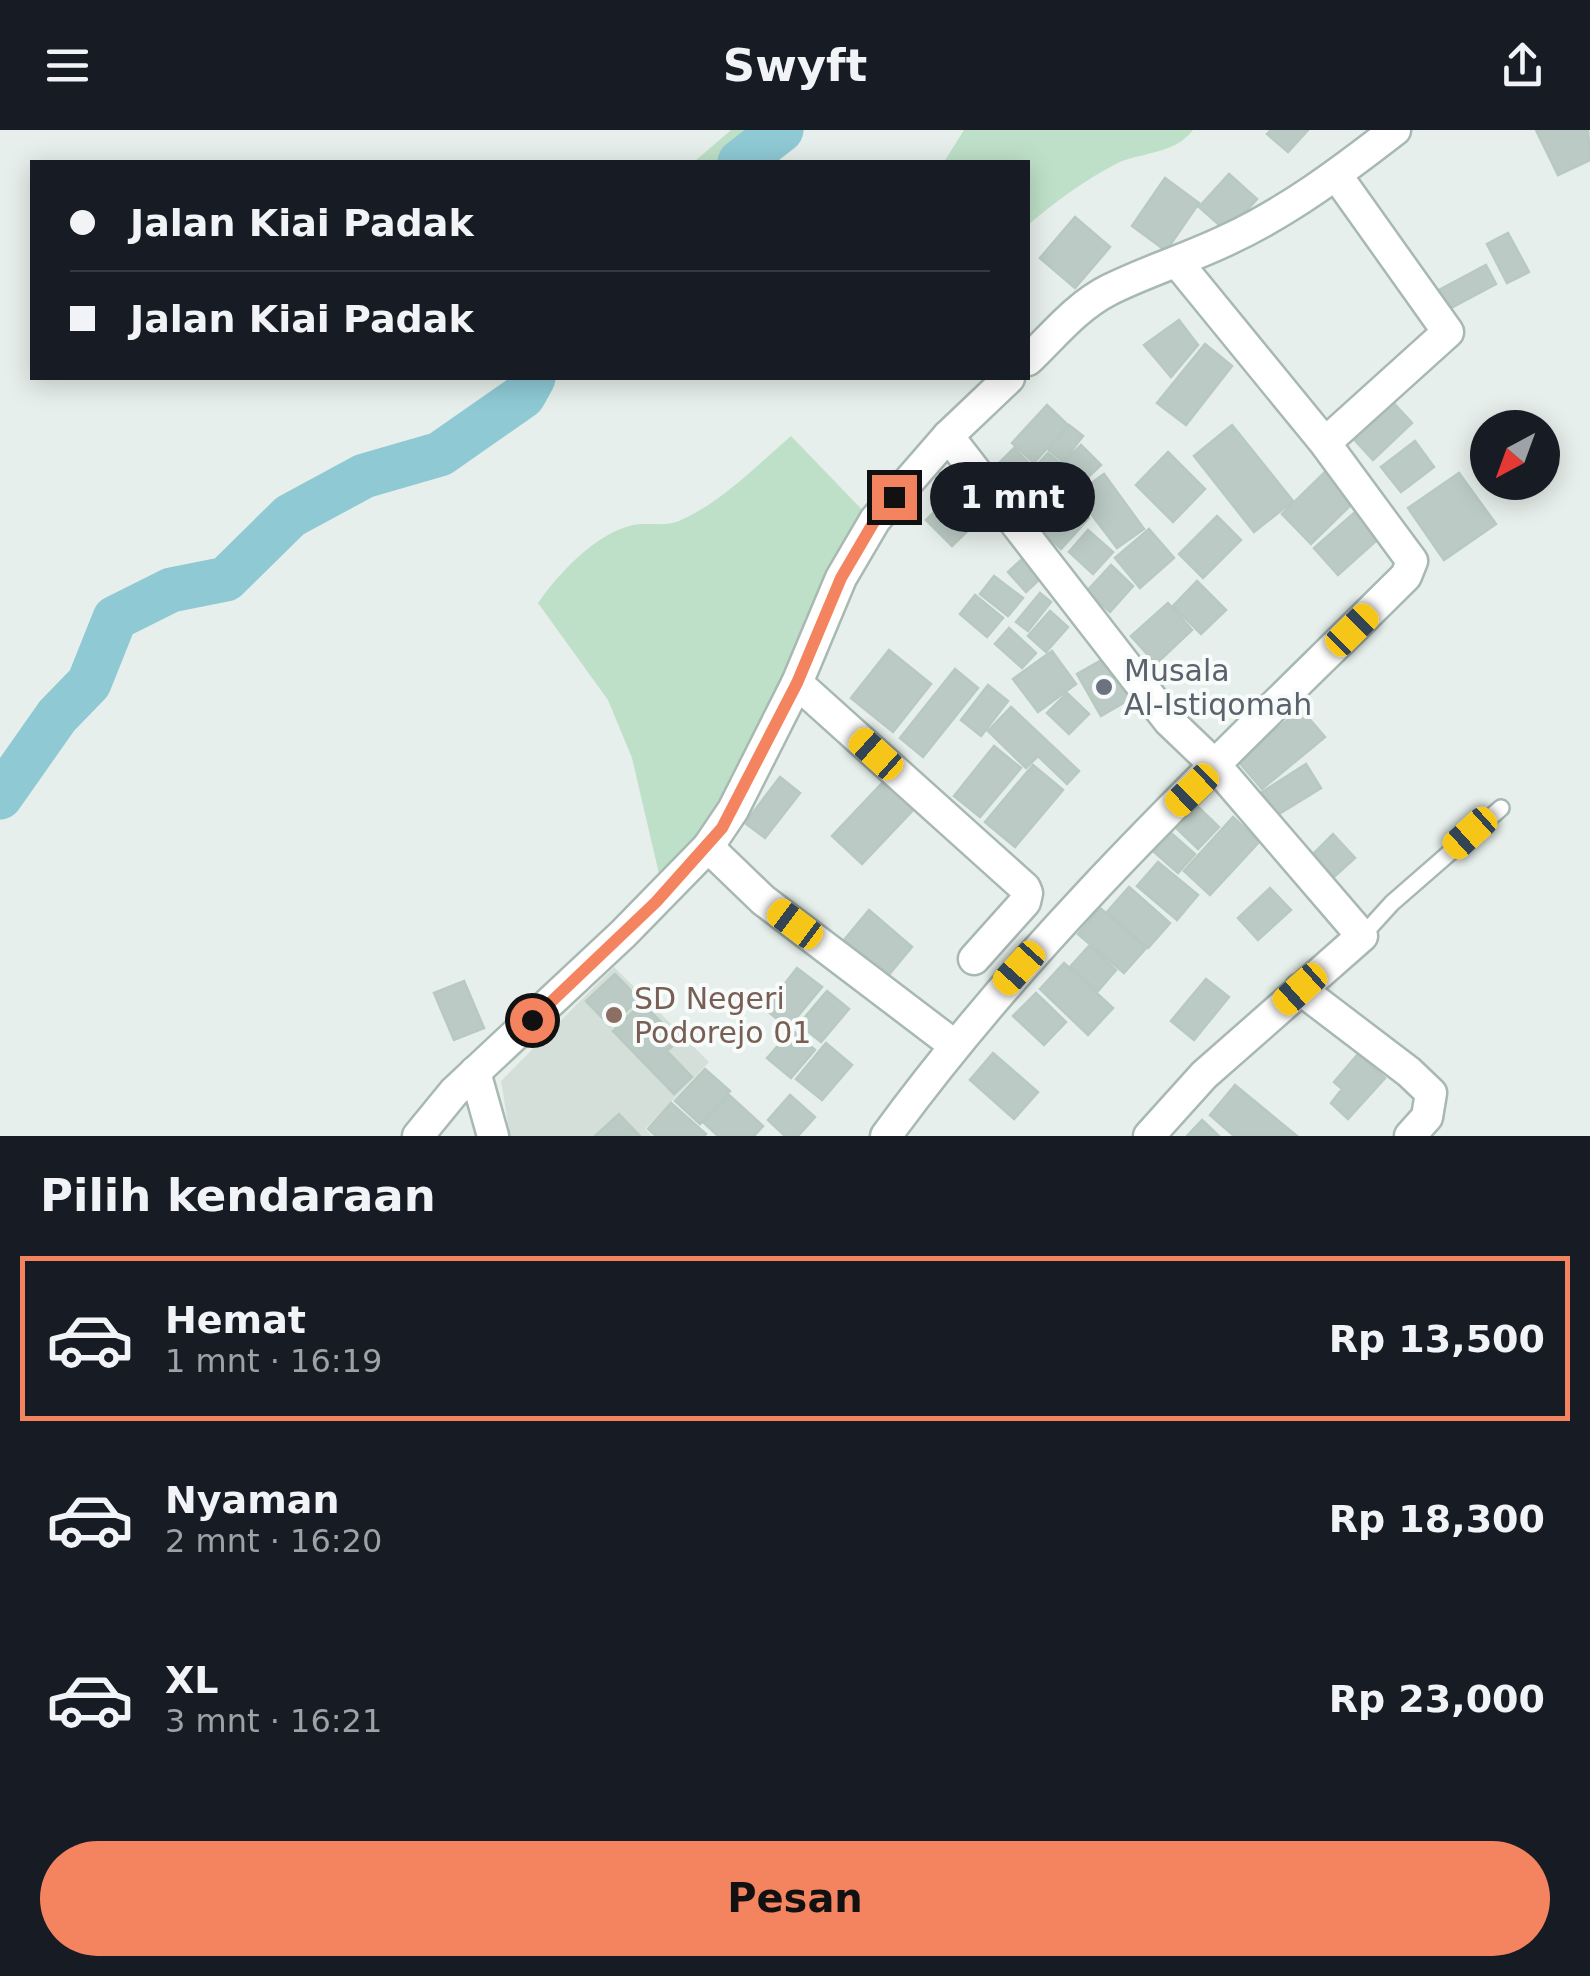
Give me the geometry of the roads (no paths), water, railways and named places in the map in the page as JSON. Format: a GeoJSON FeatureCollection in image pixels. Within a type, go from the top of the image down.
{"type":"FeatureCollection","features":[{"type":"Feature","properties":{"kind":"street"},"geometry":{"type":"LineString","coordinates":[[1030,358],[1081,308],[1107,291],[1272,216],[1336,176],[1394,130]]}},
{"type":"Feature","properties":{"kind":"street"},"geometry":{"type":"LineString","coordinates":[[1325,443],[1448,332],[1336,176]]}},
{"type":"Feature","properties":{"kind":"street"},"geometry":{"type":"LineString","coordinates":[[886,1136],[954,1045],[1041,944],[1119,860],[1412,567],[1412,561],[1325,443],[1177,262]]}},
{"type":"Feature","properties":{"kind":"street"},"geometry":{"type":"LineString","coordinates":[[418,1136],[475,1072],[623,934],[708,847],[733,810],[797,683],[841,578],[875,520],[948,436],[1007,380]]}},
{"type":"Feature","properties":{"kind":"street"},"geometry":{"type":"LineString","coordinates":[[948,436],[1168,721],[1216,766],[1362,936],[1204,1074],[1150,1136]]}},
{"type":"Feature","properties":{"kind":"street"},"geometry":{"type":"LineString","coordinates":[[797,683],[1025,888],[1028,897],[974,959]]}},
{"type":"Feature","properties":{"kind":"street"},"geometry":{"type":"LineString","coordinates":[[708,847],[763,900],[954,1045]]}},
{"type":"Feature","properties":{"kind":"street"},"geometry":{"type":"LineString","coordinates":[[1012,917],[1041,944]]}},
{"type":"Feature","properties":{"kind":"street"},"geometry":{"type":"LineString","coordinates":[[1300,989],[1431,1093],[1427,1117],[1410,1136]]}},
{"type":"Feature","properties":{"kind":"street"},"geometry":{"type":"LineString","coordinates":[[475,1072],[493,1136]]}},
{"type":"Feature","properties":{"kind":"lane"},"geometry":{"type":"LineString","coordinates":[[1362,936],[1392,903],[1501,808]]}},
{"type":"Feature","properties":{"kind":"waterway"},"geometry":{"type":"LineString","coordinates":[[743,160],[781,130]]}},
{"type":"Feature","properties":{"kind":"waterway"},"geometry":{"type":"LineString","coordinates":[[0,797],[57,716],[89,683],[115,618],[171,590],[226,579],[290,516],[364,476],[440,454],[523,396],[532,380]]}},
{"type":"Feature","properties":{"kind":"place","name":"Musala Al-Istiqomah"},"geometry":{"type":"Point","coordinates":[1104,687]}},
{"type":"Feature","properties":{"kind":"place","name":"SD Negeri Podorejo 01"},"geometry":{"type":"Point","coordinates":[614,1015]}}]}
